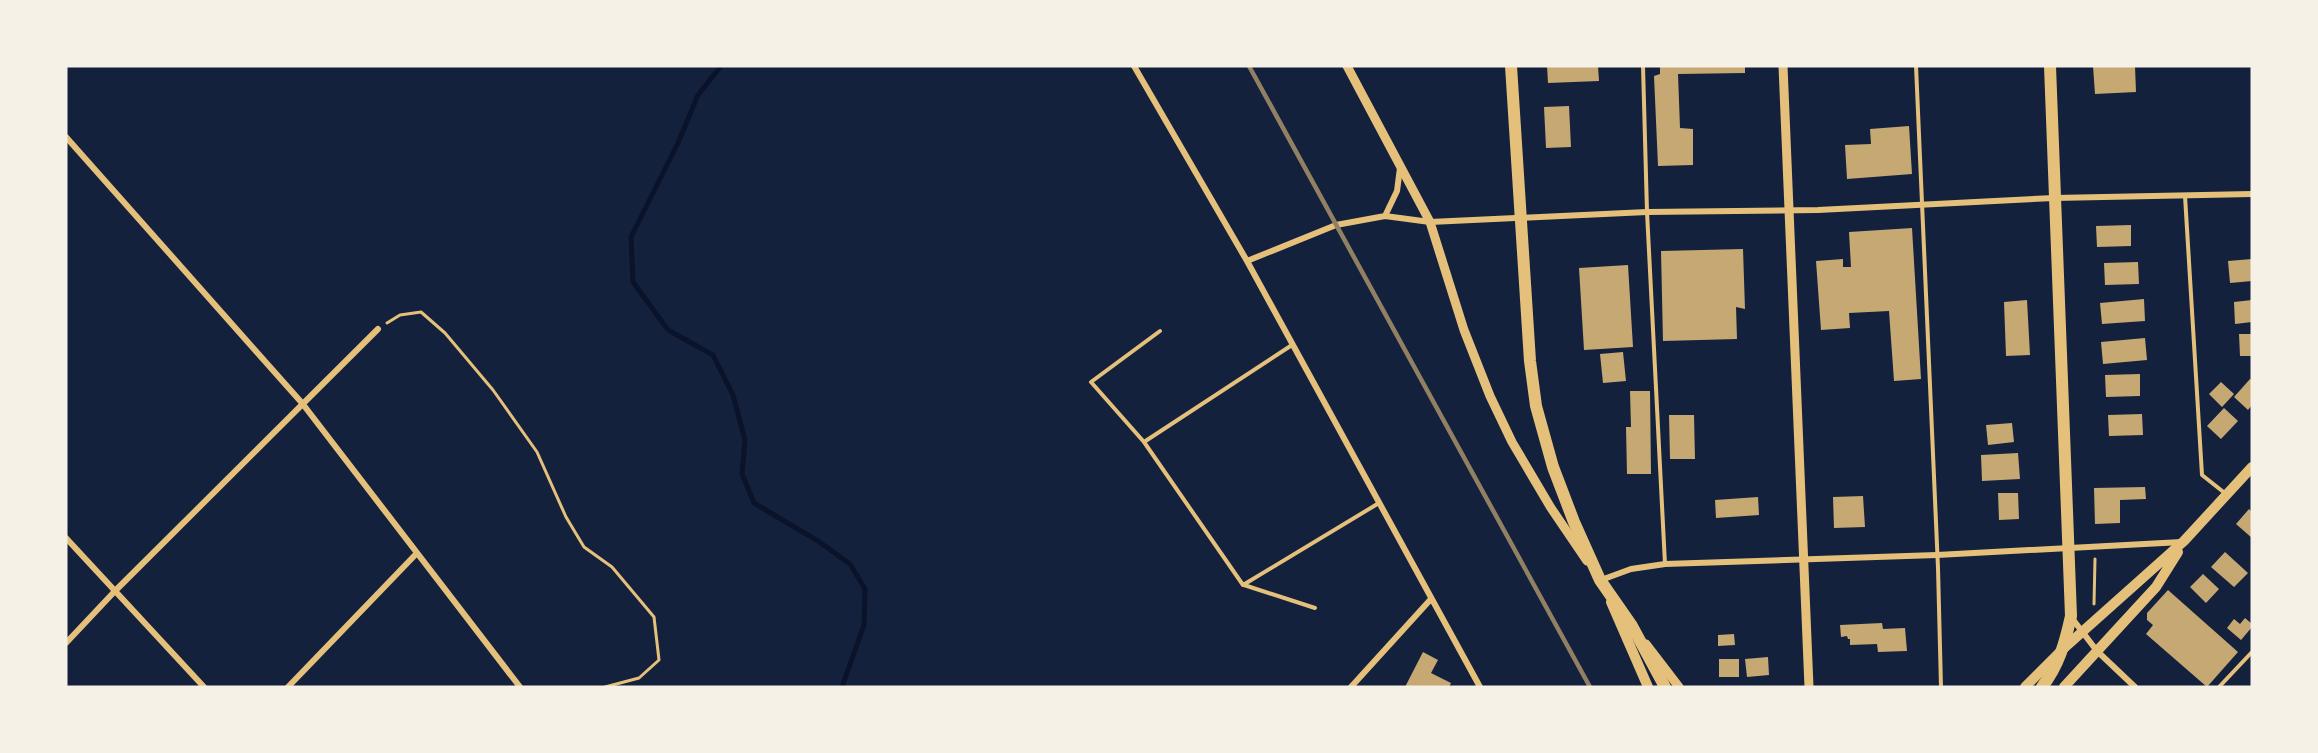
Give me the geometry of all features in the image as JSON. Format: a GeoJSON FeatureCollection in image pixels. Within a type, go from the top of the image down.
{"type":"FeatureCollection","features":[{"type":"Feature","properties":{"kind":"main road"},"geometry":{"type":"LineString","coordinates":[[1511,66],[1530,361],[1536,406],[1553,467],[1648,687]]}},
{"type":"Feature","properties":{"kind":"main road"},"geometry":{"type":"LineString","coordinates":[[2042,687],[2054,671],[2063,649],[2071,616],[2050,66]]}},
{"type":"Feature","properties":{"kind":"main road"},"geometry":{"type":"LineString","coordinates":[[2025,687],[2063,649],[2184,542],[2252,467]]}},
{"type":"Feature","properties":{"kind":"main road"},"geometry":{"type":"LineString","coordinates":[[2064,687],[2156,587],[2184,542]]}},
{"type":"Feature","properties":{"kind":"main road"},"geometry":{"type":"LineString","coordinates":[[1608,594],[1632,626],[1665,687]]}},
{"type":"Feature","properties":{"kind":"street"},"geometry":{"type":"LineString","coordinates":[[1134,66],[1247,261],[1480,687]]}},
{"type":"Feature","properties":{"kind":"street"},"geometry":{"type":"LineString","coordinates":[[1347,66],[1430,222],[1464,330],[1490,396],[1512,442],[1551,508],[1600,580],[1631,569],[1665,564],[1937,555],[2067,546],[2184,542]]}},
{"type":"Feature","properties":{"kind":"street"},"geometry":{"type":"LineString","coordinates":[[1783,66],[1809,687]]}},
{"type":"Feature","properties":{"kind":"street"},"geometry":{"type":"LineString","coordinates":[[66,137],[302,403],[520,687]]}},
{"type":"Feature","properties":{"kind":"street"},"geometry":{"type":"LineString","coordinates":[[1385,216],[1397,191],[1400,166]]}},
{"type":"Feature","properties":{"kind":"street"},"geometry":{"type":"LineString","coordinates":[[1247,261],[1336,225],[1385,216],[1430,222],[1647,212],[1790,210],[2054,198],[2252,194]]}},
{"type":"Feature","properties":{"kind":"street"},"geometry":{"type":"LineString","coordinates":[[66,643],[115,591],[378,329]]}},
{"type":"Feature","properties":{"kind":"street"},"geometry":{"type":"LineString","coordinates":[[66,538],[204,687]]}},
{"type":"Feature","properties":{"kind":"street"},"geometry":{"type":"LineString","coordinates":[[288,687],[417,553]]}},
{"type":"Feature","properties":{"kind":"street"},"geometry":{"type":"LineString","coordinates":[[1351,687],[1431,599]]}},
{"type":"Feature","properties":{"kind":"street"},"geometry":{"type":"LineString","coordinates":[[2071,616],[2097,651],[2135,687]]}},
{"type":"Feature","properties":{"kind":"street"},"geometry":{"type":"LineString","coordinates":[[1632,626],[1679,687]]}},
{"type":"Feature","properties":{"kind":"lane"},"geometry":{"type":"LineString","coordinates":[[1643,66],[1647,212],[1665,564]]}},
{"type":"Feature","properties":{"kind":"lane"},"geometry":{"type":"LineString","coordinates":[[1916,66],[1941,687]]}},
{"type":"Feature","properties":{"kind":"lane"},"geometry":{"type":"LineString","coordinates":[[2185,195],[2202,475],[2227,495]]}},
{"type":"Feature","properties":{"kind":"lane"},"geometry":{"type":"LineString","coordinates":[[1160,331],[1091,382],[1144,442],[1243,585],[1315,608]]}},
{"type":"Feature","properties":{"kind":"lane"},"geometry":{"type":"LineString","coordinates":[[1144,442],[1293,345]]}},
{"type":"Feature","properties":{"kind":"lane"},"geometry":{"type":"LineString","coordinates":[[1243,585],[1379,503]]}},
{"type":"Feature","properties":{"kind":"lane"},"geometry":{"type":"LineString","coordinates":[[2219,687],[2252,652]]}},
{"type":"Feature","properties":{"kind":"path"},"geometry":{"type":"LineString","coordinates":[[378,329],[400,315],[421,312],[445,333],[493,390],[537,452],[566,517],[584,547],[612,567],[654,617],[659,660],[639,678],[605,687]]}},
{"type":"Feature","properties":{"kind":"path"},"geometry":{"type":"LineString","coordinates":[[2095,559],[2095,612]]}},
{"type":"Feature","properties":{"kind":"building"},"geometry":{"type":"Polygon","coordinates":[[[1547,66],[1598,66],[1599,81],[1548,83],[1547,66]]]}},
{"type":"Feature","properties":{"kind":"building"},"geometry":{"type":"Polygon","coordinates":[[[1660,66],[1745,66],[1745,73],[1678,74],[1680,128],[1693,129],[1693,165],[1658,166],[1654,76],[1660,74],[1660,66]]]}},
{"type":"Feature","properties":{"kind":"building"},"geometry":{"type":"Polygon","coordinates":[[[2093,66],[2135,66],[2136,92],[2095,94],[2093,66]]]}},
{"type":"Feature","properties":{"kind":"building"},"geometry":{"type":"Polygon","coordinates":[[[1569,106],[1571,147],[1546,148],[1544,107],[1569,106]]]}},
{"type":"Feature","properties":{"kind":"building"},"geometry":{"type":"Polygon","coordinates":[[[1909,126],[1912,174],[1847,179],[1845,145],[1871,144],[1870,129],[1909,126]]]}},
{"type":"Feature","properties":{"kind":"building"},"geometry":{"type":"Polygon","coordinates":[[[2131,225],[2131,246],[2097,247],[2096,226],[2131,225]]]}},
{"type":"Feature","properties":{"kind":"building"},"geometry":{"type":"Polygon","coordinates":[[[1912,228],[1921,379],[1894,381],[1889,311],[1849,313],[1850,328],[1821,330],[1816,261],[1843,259],[1843,267],[1851,267],[1849,232],[1912,228]]]}},
{"type":"Feature","properties":{"kind":"building"},"geometry":{"type":"Polygon","coordinates":[[[1743,249],[1745,309],[1736,307],[1737,339],[1663,341],[1661,251],[1743,249]]]}},
{"type":"Feature","properties":{"kind":"building"},"geometry":{"type":"Polygon","coordinates":[[[2252,259],[2252,281],[2230,283],[2228,261],[2252,259]]]}},
{"type":"Feature","properties":{"kind":"building"},"geometry":{"type":"Polygon","coordinates":[[[2138,262],[2139,284],[2105,285],[2104,263],[2138,262]]]}},
{"type":"Feature","properties":{"kind":"building"},"geometry":{"type":"Polygon","coordinates":[[[1628,265],[1633,347],[1584,350],[1579,268],[1628,265]]]}},
{"type":"Feature","properties":{"kind":"building"},"geometry":{"type":"Polygon","coordinates":[[[2144,299],[2145,321],[2102,324],[2100,303],[2144,299]]]}},
{"type":"Feature","properties":{"kind":"building"},"geometry":{"type":"Polygon","coordinates":[[[2027,300],[2030,355],[2006,356],[2004,302],[2027,300]]]}},
{"type":"Feature","properties":{"kind":"building"},"geometry":{"type":"Polygon","coordinates":[[[2252,300],[2252,322],[2235,324],[2234,302],[2252,300]]]}},
{"type":"Feature","properties":{"kind":"building"},"geometry":{"type":"Polygon","coordinates":[[[2239,334],[2252,334],[2252,356],[2240,356],[2239,334]]]}},
{"type":"Feature","properties":{"kind":"building"},"geometry":{"type":"Polygon","coordinates":[[[2145,338],[2147,360],[2103,364],[2101,342],[2145,338]]]}},
{"type":"Feature","properties":{"kind":"building"},"geometry":{"type":"Polygon","coordinates":[[[1623,352],[1626,381],[1603,383],[1600,354],[1623,352]]]}},
{"type":"Feature","properties":{"kind":"building"},"geometry":{"type":"Polygon","coordinates":[[[2140,374],[2140,396],[2106,397],[2105,375],[2140,374]]]}},
{"type":"Feature","properties":{"kind":"building"},"geometry":{"type":"Polygon","coordinates":[[[2250,379],[2252,380],[2252,405],[2248,410],[2234,397],[2250,379]]]}},
{"type":"Feature","properties":{"kind":"building"},"geometry":{"type":"Polygon","coordinates":[[[2221,382],[2234,394],[2222,407],[2209,394],[2221,382]]]}},
{"type":"Feature","properties":{"kind":"building"},"geometry":{"type":"Polygon","coordinates":[[[1630,391],[1650,391],[1651,474],[1627,474],[1626,427],[1631,427],[1630,391]]]}},
{"type":"Feature","properties":{"kind":"building"},"geometry":{"type":"Polygon","coordinates":[[[2224,408],[2238,421],[2221,439],[2207,426],[2224,408]]]}},
{"type":"Feature","properties":{"kind":"building"},"geometry":{"type":"Polygon","coordinates":[[[2142,414],[2143,435],[2109,436],[2108,415],[2142,414]]]}},
{"type":"Feature","properties":{"kind":"building"},"geometry":{"type":"Polygon","coordinates":[[[1669,415],[1694,415],[1695,459],[1670,459],[1669,415]]]}},
{"type":"Feature","properties":{"kind":"building"},"geometry":{"type":"Polygon","coordinates":[[[2012,423],[2014,442],[1988,445],[1986,425],[2012,423]]]}},
{"type":"Feature","properties":{"kind":"building"},"geometry":{"type":"Polygon","coordinates":[[[2018,453],[2020,479],[1982,481],[1981,455],[2018,453]]]}},
{"type":"Feature","properties":{"kind":"building"},"geometry":{"type":"Polygon","coordinates":[[[2145,487],[2146,499],[2120,500],[2120,523],[2095,524],[2094,488],[2145,487]]]}},
{"type":"Feature","properties":{"kind":"building"},"geometry":{"type":"Polygon","coordinates":[[[1998,493],[2018,493],[2019,519],[1999,520],[1998,493]]]}},
{"type":"Feature","properties":{"kind":"building"},"geometry":{"type":"Polygon","coordinates":[[[1863,496],[1865,527],[1834,528],[1833,497],[1863,496]]]}},
{"type":"Feature","properties":{"kind":"building"},"geometry":{"type":"Polygon","coordinates":[[[1758,497],[1759,515],[1716,518],[1715,500],[1758,497]]]}},
{"type":"Feature","properties":{"kind":"building"},"geometry":{"type":"Polygon","coordinates":[[[2249,509],[2252,512],[2252,538],[2236,524],[2249,509]]]}},
{"type":"Feature","properties":{"kind":"building"},"geometry":{"type":"Polygon","coordinates":[[[2225,552],[2248,573],[2234,587],[2211,567],[2225,552]]]}},
{"type":"Feature","properties":{"kind":"building"},"geometry":{"type":"Polygon","coordinates":[[[2203,574],[2219,589],[2206,603],[2190,587],[2203,574]]]}},
{"type":"Feature","properties":{"kind":"building"},"geometry":{"type":"Polygon","coordinates":[[[2168,590],[2238,652],[2207,687],[2146,634],[2153,625],[2147,620],[2147,613],[2168,590]]]}},
{"type":"Feature","properties":{"kind":"building"},"geometry":{"type":"Polygon","coordinates":[[[2245,618],[2252,624],[2252,627],[2241,640],[2227,628],[2234,619],[2240,624],[2245,618]]]}},
{"type":"Feature","properties":{"kind":"building"},"geometry":{"type":"Polygon","coordinates":[[[1882,623],[1883,629],[1905,628],[1907,651],[1878,652],[1877,644],[1850,645],[1850,639],[1847,636],[1841,637],[1840,625],[1882,623]]]}},
{"type":"Feature","properties":{"kind":"building"},"geometry":{"type":"Polygon","coordinates":[[[1734,634],[1735,645],[1718,646],[1718,635],[1734,634]]]}},
{"type":"Feature","properties":{"kind":"building"},"geometry":{"type":"Polygon","coordinates":[[[1423,652],[1438,660],[1431,673],[1451,683],[1449,687],[1405,687],[1423,652]]]}},
{"type":"Feature","properties":{"kind":"building"},"geometry":{"type":"Polygon","coordinates":[[[1768,657],[1769,675],[1747,677],[1745,659],[1768,657]]]}},
{"type":"Feature","properties":{"kind":"building"},"geometry":{"type":"Polygon","coordinates":[[[1719,659],[1739,659],[1739,677],[1719,677],[1719,659]]]}},
{"type":"Feature","properties":{"kind":"waterway"},"geometry":{"type":"LineString","coordinates":[[721,66],[698,95],[678,143],[631,237],[633,282],[668,330],[713,355],[733,395],[745,440],[742,474],[754,503],[818,541],[850,564],[865,589],[864,625],[842,687]]}},
{"type":"Feature","properties":{"kind":"railway"},"geometry":{"type":"LineString","coordinates":[[1249,66],[1590,687]]}}]}
